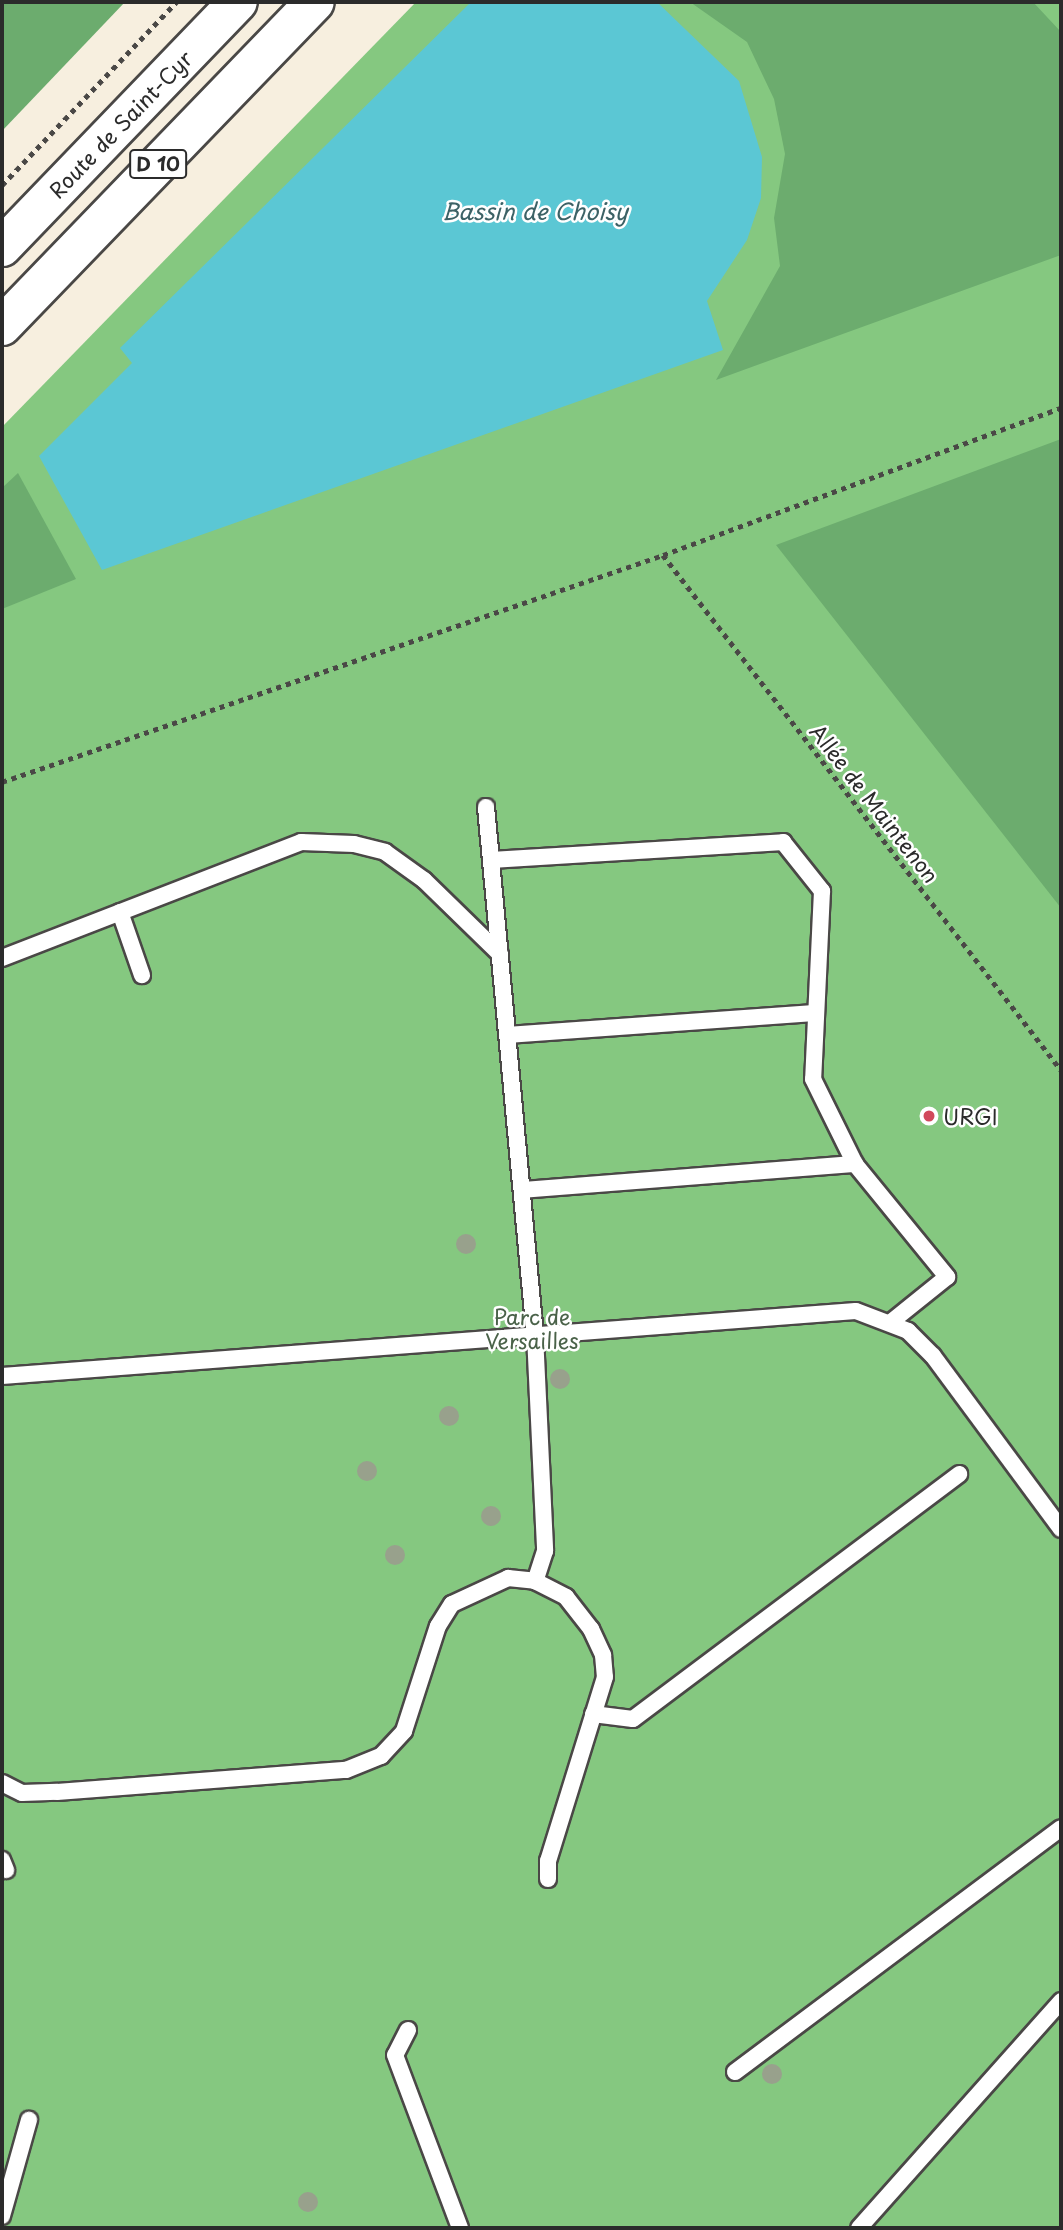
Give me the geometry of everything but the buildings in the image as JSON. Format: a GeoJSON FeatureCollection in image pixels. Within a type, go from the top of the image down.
{"type":"FeatureCollection","features":[{"type":"Feature","properties":{"kind":"main road","name":"Route de Saint-Cyr"},"geometry":{"type":"LineString","coordinates":[[2,247],[238,2]]}},
{"type":"Feature","properties":{"kind":"main road","name":"D 10"},"geometry":{"type":"LineString","coordinates":[[2,326],[315,2]]}},
{"type":"Feature","properties":{"kind":"lane"},"geometry":{"type":"LineString","coordinates":[[486,807],[536,1335],[545,1551],[535,1581]]}},
{"type":"Feature","properties":{"kind":"lane"},"geometry":{"type":"LineString","coordinates":[[2,958],[300,842],[354,844],[385,852],[425,880],[500,954]]}},
{"type":"Feature","properties":{"kind":"lane"},"geometry":{"type":"LineString","coordinates":[[491,860],[783,842],[822,891],[813,1013],[813,1079],[855,1164],[947,1276],[891,1322]]}},
{"type":"Feature","properties":{"kind":"lane"},"geometry":{"type":"LineString","coordinates":[[120,912],[142,975]]}},
{"type":"Feature","properties":{"kind":"lane"},"geometry":{"type":"LineString","coordinates":[[508,1035],[813,1013]]}},
{"type":"Feature","properties":{"kind":"lane"},"geometry":{"type":"LineString","coordinates":[[522,1191],[855,1164]]}},
{"type":"Feature","properties":{"kind":"lane"},"geometry":{"type":"LineString","coordinates":[[2,1376],[856,1311],[891,1322],[908,1331],[933,1356],[1061,1529]]}},
{"type":"Feature","properties":{"kind":"lane"},"geometry":{"type":"LineString","coordinates":[[593,1714],[633,1719],[958,1474]]}},
{"type":"Feature","properties":{"kind":"lane"},"geometry":{"type":"LineString","coordinates":[[2,1783],[22,1793],[57,1792],[346,1770],[381,1756],[404,1731],[438,1626],[452,1604],[508,1578],[535,1581],[566,1597],[591,1629],[603,1655],[605,1677],[548,1861],[548,1879]]}},
{"type":"Feature","properties":{"kind":"lane"},"geometry":{"type":"LineString","coordinates":[[735,2072],[1061,1828]]}},
{"type":"Feature","properties":{"kind":"lane"},"geometry":{"type":"LineString","coordinates":[[859,2228],[1061,2001]]}},
{"type":"Feature","properties":{"kind":"lane"},"geometry":{"type":"LineString","coordinates":[[408,2029],[395,2055],[460,2228]]}},
{"type":"Feature","properties":{"kind":"lane"},"geometry":{"type":"LineString","coordinates":[[2,2216],[29,2120]]}},
{"type":"Feature","properties":{"kind":"path"},"geometry":{"type":"LineString","coordinates":[[2,185],[177,2]]}},
{"type":"Feature","properties":{"kind":"path"},"geometry":{"type":"LineString","coordinates":[[2,782],[663,555],[1061,408]]}},
{"type":"Feature","properties":{"kind":"path","name":"Allée de Maintenon"},"geometry":{"type":"LineString","coordinates":[[663,555],[1061,1070]]}},
{"type":"Feature","properties":{"kind":"green space"},"geometry":{"type":"Polygon","coordinates":[[[2,2],[125,2],[2,131],[2,2]]]}},
{"type":"Feature","properties":{"kind":"green space","name":"Parc de Versailles"},"geometry":{"type":"Polygon","coordinates":[[[416,2],[1061,2],[1061,2228],[2,2228],[2,427],[416,2]]]}},
{"type":"Feature","properties":{"kind":"green space"},"geometry":{"type":"Polygon","coordinates":[[[690,2],[1033,2],[1061,32],[1061,255],[716,380],[780,266],[774,218],[785,154],[774,99],[747,42],[690,2]]]}},
{"type":"Feature","properties":{"kind":"green space"},"geometry":{"type":"Polygon","coordinates":[[[1061,439],[1061,908],[776,545],[1061,439]]]}},
{"type":"Feature","properties":{"kind":"green space"},"geometry":{"type":"Polygon","coordinates":[[[18,473],[76,579],[2,609],[2,488],[18,473]]]}},
{"type":"Feature","properties":{"kind":"water","name":"Bassin de Choisy"},"geometry":{"type":"Polygon","coordinates":[[[471,2],[657,2],[739,81],[762,157],[761,198],[747,240],[707,301],[723,350],[102,570],[39,456],[132,363],[120,348],[471,2]]]}},
{"type":"Feature","properties":{"kind":"place","name":"URGI"},"geometry":{"type":"Point","coordinates":[929,1116]}}]}
